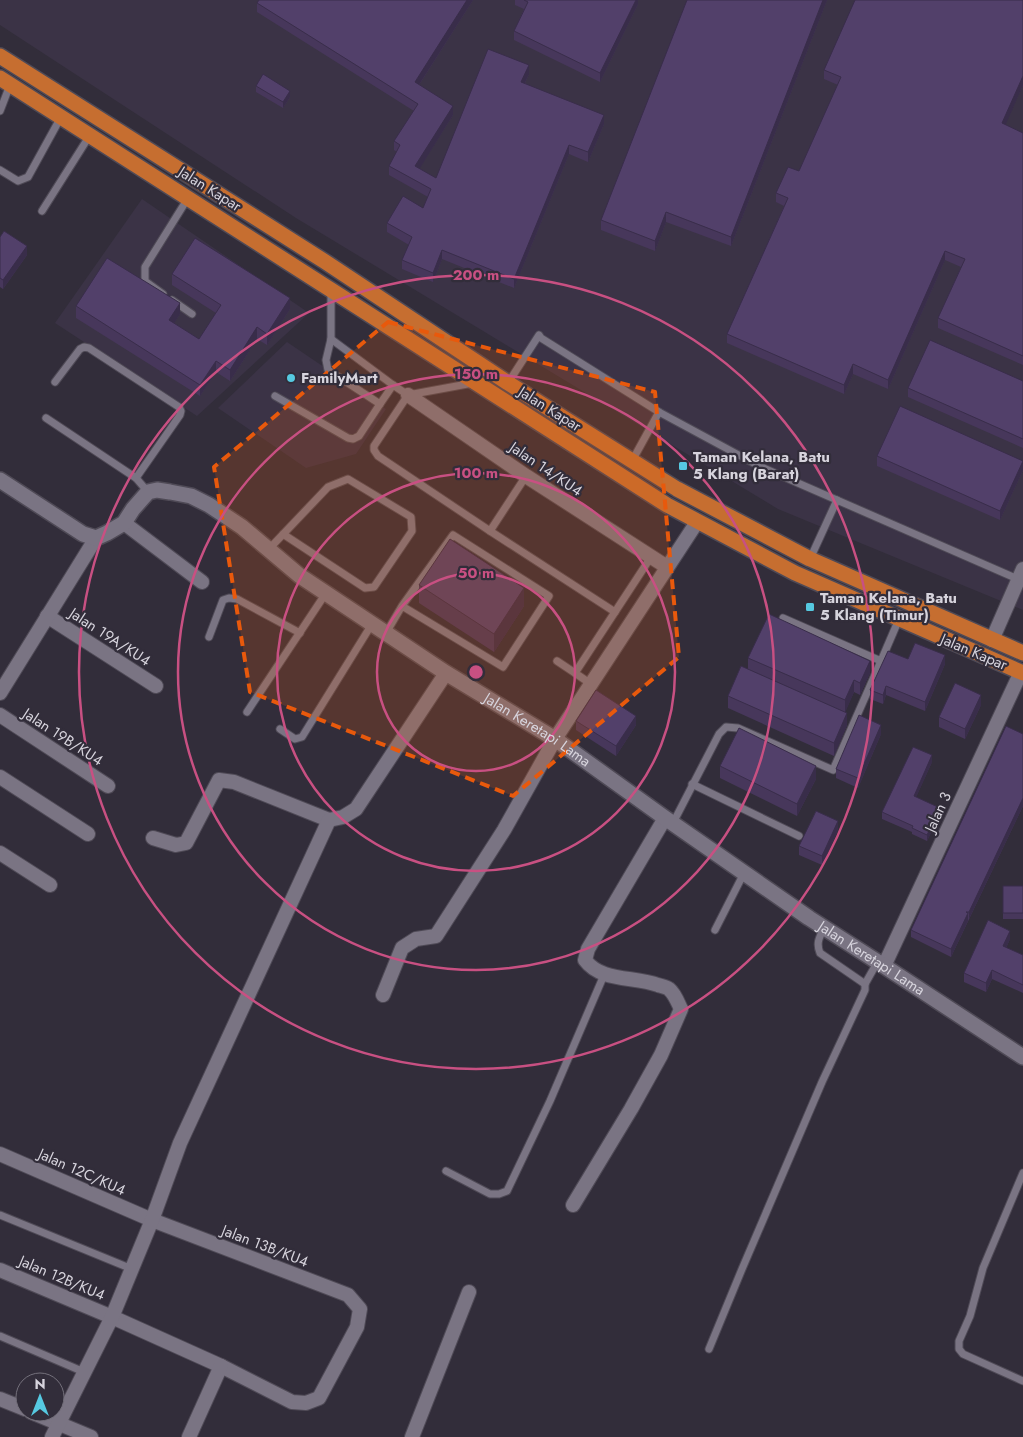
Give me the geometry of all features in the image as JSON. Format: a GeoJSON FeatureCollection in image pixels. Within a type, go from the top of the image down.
{"type":"FeatureCollection","features":[{"type":"Feature","properties":{"kind":"highway","name":"Jalan Kapar"},"geometry":{"type":"LineString","coordinates":[[0,56],[324,261],[508,383],[677,490],[810,559],[1023,653]]}},
{"type":"Feature","properties":{"kind":"highway","name":"Jalan Kapar"},"geometry":{"type":"LineString","coordinates":[[5,82],[696,522],[794,573],[1022,672]]}},
{"type":"Feature","properties":{"kind":"street","name":"Jalan 14/KU4"},"geometry":{"type":"LineString","coordinates":[[408,395],[526,476],[667,567]]}},
{"type":"Feature","properties":{"kind":"street"},"geometry":{"type":"LineString","coordinates":[[0,480],[83,534],[96,538]]}},
{"type":"Feature","properties":{"kind":"street","name":"Jalan Keretapi Lama"},"geometry":{"type":"LineString","coordinates":[[148,492],[157,490],[191,496],[209,505],[242,527],[300,576],[446,673],[555,739],[668,821],[824,928],[881,963],[1023,1058]]}},
{"type":"Feature","properties":{"kind":"street"},"geometry":{"type":"LineString","coordinates":[[0,693],[96,538],[124,523],[148,492]]}},
{"type":"Feature","properties":{"kind":"street"},"geometry":{"type":"LineString","coordinates":[[383,995],[402,948],[416,938],[436,936],[454,909],[504,830],[555,739],[696,522]]}},
{"type":"Feature","properties":{"kind":"street"},"geometry":{"type":"LineString","coordinates":[[124,523],[202,582]]}},
{"type":"Feature","properties":{"kind":"street"},"geometry":{"type":"LineString","coordinates":[[992,640],[1021,577]]}},
{"type":"Feature","properties":{"kind":"street","name":"Jalan 19A/KU4"},"geometry":{"type":"LineString","coordinates":[[47,616],[156,686]]}},
{"type":"Feature","properties":{"kind":"street","name":"Jalan 3"},"geometry":{"type":"LineString","coordinates":[[881,963],[1022,672]]}},
{"type":"Feature","properties":{"kind":"street"},"geometry":{"type":"LineString","coordinates":[[154,838],[176,844],[186,843],[220,780],[234,782],[328,820],[343,817],[356,808],[446,673]]}},
{"type":"Feature","properties":{"kind":"street","name":"Jalan 19B/KU4"},"geometry":{"type":"LineString","coordinates":[[0,715],[108,786]]}},
{"type":"Feature","properties":{"kind":"street"},"geometry":{"type":"LineString","coordinates":[[0,777],[88,834]]}},
{"type":"Feature","properties":{"kind":"street"},"geometry":{"type":"LineString","coordinates":[[52,1437],[112,1317],[152,1220],[180,1143],[328,820]]}},
{"type":"Feature","properties":{"kind":"street"},"geometry":{"type":"LineString","coordinates":[[573,1205],[656,1063],[681,1010],[676,998],[669,989],[646,980],[604,975],[590,967],[585,960],[588,949],[668,821]]}},
{"type":"Feature","properties":{"kind":"street"},"geometry":{"type":"LineString","coordinates":[[0,853],[50,885]]}},
{"type":"Feature","properties":{"kind":"street","name":"Jalan 12C/KU4"},"geometry":{"type":"LineString","coordinates":[[0,1154],[152,1220]]}},
{"type":"Feature","properties":{"kind":"street","name":"Jalan 13B/KU4"},"geometry":{"type":"LineString","coordinates":[[152,1220],[348,1294],[360,1309]]}},
{"type":"Feature","properties":{"kind":"street","name":"Jalan 12B/KU4"},"geometry":{"type":"LineString","coordinates":[[0,1270],[112,1317],[221,1366],[292,1402],[306,1402],[320,1398],[357,1327],[360,1309]]}},
{"type":"Feature","properties":{"kind":"street"},"geometry":{"type":"LineString","coordinates":[[412,1437],[469,1292]]}},
{"type":"Feature","properties":{"kind":"street"},"geometry":{"type":"LineString","coordinates":[[189,1437],[221,1366]]}},
{"type":"Feature","properties":{"kind":"street"},"geometry":{"type":"LineString","coordinates":[[0,1399],[15,1406]]}},
{"type":"Feature","properties":{"kind":"street"},"geometry":{"type":"LineString","coordinates":[[60,1423],[90,1437]]}},
{"type":"Feature","properties":{"kind":"lane"},"geometry":{"type":"LineString","coordinates":[[0,110],[5,82]]}},
{"type":"Feature","properties":{"kind":"lane"},"geometry":{"type":"LineString","coordinates":[[0,170],[18,181],[28,177],[60,117]]}},
{"type":"Feature","properties":{"kind":"lane"},"geometry":{"type":"LineString","coordinates":[[42,211],[90,136]]}},
{"type":"Feature","properties":{"kind":"lane"},"geometry":{"type":"LineString","coordinates":[[188,198],[145,267],[145,281],[192,314]]}},
{"type":"Feature","properties":{"kind":"lane"},"geometry":{"type":"LineString","coordinates":[[330,289],[330,339],[326,360],[328,370],[380,404]]}},
{"type":"Feature","properties":{"kind":"lane"},"geometry":{"type":"LineString","coordinates":[[508,383],[539,335],[659,412],[759,466],[1021,577]]}},
{"type":"Feature","properties":{"kind":"lane"},"geometry":{"type":"LineString","coordinates":[[330,339],[408,395],[474,382]]}},
{"type":"Feature","properties":{"kind":"lane"},"geometry":{"type":"LineString","coordinates":[[55,382],[80,349],[84,347],[89,348],[179,407],[180,415],[136,478]]}},
{"type":"Feature","properties":{"kind":"lane"},"geometry":{"type":"LineString","coordinates":[[275,396],[348,438],[354,438],[359,436],[393,385]]}},
{"type":"Feature","properties":{"kind":"lane"},"geometry":{"type":"LineString","coordinates":[[408,395],[374,446],[378,456],[615,612]]}},
{"type":"Feature","properties":{"kind":"lane"},"geometry":{"type":"LineString","coordinates":[[632,461],[659,412]]}},
{"type":"Feature","properties":{"kind":"lane"},"geometry":{"type":"LineString","coordinates":[[46,418],[136,478],[148,492]]}},
{"type":"Feature","properties":{"kind":"lane"},"geometry":{"type":"LineString","coordinates":[[490,531],[526,476]]}},
{"type":"Feature","properties":{"kind":"lane"},"geometry":{"type":"LineString","coordinates":[[268,549],[328,487],[348,479],[411,517],[412,531],[374,587],[365,588],[283,534]]}},
{"type":"Feature","properties":{"kind":"lane"},"geometry":{"type":"LineString","coordinates":[[810,559],[837,500]]}},
{"type":"Feature","properties":{"kind":"lane"},"geometry":{"type":"LineString","coordinates":[[386,634],[402,606],[453,535],[549,596],[503,667],[402,606]]}},
{"type":"Feature","properties":{"kind":"lane"},"geometry":{"type":"LineString","coordinates":[[575,673],[651,557]]}},
{"type":"Feature","properties":{"kind":"lane"},"geometry":{"type":"LineString","coordinates":[[247,712],[326,593]]}},
{"type":"Feature","properties":{"kind":"lane"},"geometry":{"type":"LineString","coordinates":[[209,637],[224,600],[229,598],[237,599],[300,633]]}},
{"type":"Feature","properties":{"kind":"lane"},"geometry":{"type":"LineString","coordinates":[[783,618],[881,661]]}},
{"type":"Feature","properties":{"kind":"lane"},"geometry":{"type":"LineString","coordinates":[[668,821],[692,784],[719,734],[726,727],[738,728],[832,770],[899,619]]}},
{"type":"Feature","properties":{"kind":"lane"},"geometry":{"type":"LineString","coordinates":[[280,729],[295,739],[302,737],[372,624]]}},
{"type":"Feature","properties":{"kind":"lane"},"geometry":{"type":"LineString","coordinates":[[557,661],[591,684]]}},
{"type":"Feature","properties":{"kind":"lane"},"geometry":{"type":"LineString","coordinates":[[844,718],[854,722]]}},
{"type":"Feature","properties":{"kind":"lane"},"geometry":{"type":"LineString","coordinates":[[692,784],[799,836]]}},
{"type":"Feature","properties":{"kind":"lane"},"geometry":{"type":"LineString","coordinates":[[715,930],[744,873]]}},
{"type":"Feature","properties":{"kind":"lane"},"geometry":{"type":"LineString","coordinates":[[824,928],[818,939],[820,954],[864,984]]}},
{"type":"Feature","properties":{"kind":"lane"},"geometry":{"type":"LineString","coordinates":[[709,1349],[822,1082],[864,990],[864,984],[881,963]]}},
{"type":"Feature","properties":{"kind":"lane"},"geometry":{"type":"LineString","coordinates":[[446,1171],[490,1194],[507,1191],[550,1101],[604,975]]}},
{"type":"Feature","properties":{"kind":"lane"},"geometry":{"type":"LineString","coordinates":[[1023,1174],[983,1268],[970,1316],[959,1341],[963,1354],[1023,1381]]}},
{"type":"Feature","properties":{"kind":"lane"},"geometry":{"type":"LineString","coordinates":[[0,1215],[132,1270]]}},
{"type":"Feature","properties":{"kind":"lane"},"geometry":{"type":"LineString","coordinates":[[0,1336],[84,1372]]}},
{"type":"Feature","properties":{"kind":"highlighted area"},"geometry":{"type":"Polygon","coordinates":[[[388,322],[655,392],[679,657],[513,796],[250,692],[214,467],[388,322]]]}},
{"type":"Feature","properties":{"kind":"shaded area"},"geometry":{"type":"Polygon","coordinates":[[[0,0],[1023,0],[1023,610],[778,509],[296,218],[0,25],[0,0]]]}},
{"type":"Feature","properties":{"kind":"shaded area"},"geometry":{"type":"Polygon","coordinates":[[[142,199],[309,313],[197,416],[55,323],[142,199]]]}},
{"type":"Feature","properties":{"kind":"shaded area"},"geometry":{"type":"Polygon","coordinates":[[[287,342],[386,409],[356,454],[306,468],[218,408],[287,342]]]}},
{"type":"Feature","properties":{"kind":"building"},"geometry":{"type":"Polygon","coordinates":[[[259,0],[467,0],[415,82],[453,106],[415,166],[436,178],[488,49],[529,65],[521,82],[604,115],[588,152],[569,145],[514,279],[442,250],[433,273],[402,260],[412,237],[387,223],[403,196],[423,208],[431,189],[389,166],[400,145],[394,141],[418,104],[257,3],[259,0]]]}},
{"type":"Feature","properties":{"kind":"building"},"geometry":{"type":"Polygon","coordinates":[[[524,0],[636,0],[600,73],[514,31],[528,2],[524,0]]]}},
{"type":"Feature","properties":{"kind":"building"},"geometry":{"type":"Polygon","coordinates":[[[687,0],[823,0],[731,237],[666,212],[655,241],[601,220],[687,0]]]}},
{"type":"Feature","properties":{"kind":"building"},"geometry":{"type":"Polygon","coordinates":[[[855,0],[1023,0],[1023,76],[1002,123],[1023,133],[1023,356],[938,318],[965,259],[945,251],[888,380],[853,364],[844,385],[727,334],[788,198],[776,193],[788,167],[799,171],[841,77],[824,70],[855,0]]]}},
{"type":"Feature","properties":{"kind":"building"},"geometry":{"type":"Polygon","coordinates":[[[263,74],[290,91],[283,102],[256,86],[263,74]]]}},
{"type":"Feature","properties":{"kind":"building"},"geometry":{"type":"Polygon","coordinates":[[[4,231],[27,246],[3,280],[0,278],[0,237],[4,231]]]}},
{"type":"Feature","properties":{"kind":"building"},"geometry":{"type":"Polygon","coordinates":[[[195,238],[290,298],[267,334],[257,327],[230,370],[216,361],[200,385],[76,306],[107,258],[180,303],[169,320],[199,339],[221,305],[172,274],[195,238]]]}},
{"type":"Feature","properties":{"kind":"building"},"geometry":{"type":"Polygon","coordinates":[[[930,340],[1023,381],[1023,439],[908,388],[930,340]]]}},
{"type":"Feature","properties":{"kind":"building"},"geometry":{"type":"Polygon","coordinates":[[[900,406],[1023,461],[1000,511],[877,456],[900,406]]]}},
{"type":"Feature","properties":{"kind":"building"},"geometry":{"type":"Polygon","coordinates":[[[450,539],[524,588],[494,634],[419,585],[450,539]]]}},
{"type":"Feature","properties":{"kind":"building"},"geometry":{"type":"Polygon","coordinates":[[[769,614],[870,661],[860,683],[854,680],[845,700],[748,658],[769,614]]]}},
{"type":"Feature","properties":{"kind":"building"},"geometry":{"type":"Polygon","coordinates":[[[915,643],[945,655],[925,702],[886,686],[883,695],[870,690],[888,651],[908,659],[915,643]]]}},
{"type":"Feature","properties":{"kind":"building"},"geometry":{"type":"Polygon","coordinates":[[[741,666],[847,713],[834,743],[728,696],[741,666]]]}},
{"type":"Feature","properties":{"kind":"building"},"geometry":{"type":"Polygon","coordinates":[[[955,683],[981,695],[965,729],[939,717],[955,683]]]}},
{"type":"Feature","properties":{"kind":"building"},"geometry":{"type":"Polygon","coordinates":[[[596,690],[636,716],[616,746],[576,721],[596,690]]]}},
{"type":"Feature","properties":{"kind":"building"},"geometry":{"type":"Polygon","coordinates":[[[859,715],[881,725],[858,778],[836,769],[859,715]]]}},
{"type":"Feature","properties":{"kind":"building"},"geometry":{"type":"Polygon","coordinates":[[[1006,726],[1023,734],[1023,798],[969,912],[966,912],[968,913],[951,949],[911,930],[1006,726]]]}},
{"type":"Feature","properties":{"kind":"building"},"geometry":{"type":"Polygon","coordinates":[[[739,728],[816,766],[797,804],[720,766],[739,728]]]}},
{"type":"Feature","properties":{"kind":"building"},"geometry":{"type":"Polygon","coordinates":[[[913,747],[932,755],[914,796],[940,808],[927,835],[912,828],[913,826],[882,812],[913,747]]]}},
{"type":"Feature","properties":{"kind":"building"},"geometry":{"type":"Polygon","coordinates":[[[816,811],[838,821],[822,856],[799,846],[816,811]]]}},
{"type":"Feature","properties":{"kind":"building"},"geometry":{"type":"Polygon","coordinates":[[[1003,886],[1023,886],[1023,913],[1003,913],[1003,886]]]}},
{"type":"Feature","properties":{"kind":"building"},"geometry":{"type":"Polygon","coordinates":[[[988,920],[1010,931],[1003,946],[1023,955],[1023,985],[992,970],[986,983],[964,973],[988,920]]]}},
{"type":"Feature","properties":{"kind":"place","name":"FamilyMart"},"geometry":{"type":"Point","coordinates":[291,378]}},
{"type":"Feature","properties":{"kind":"place","name":"Taman Kelana, Batu 5 Klang (Barat)"},"geometry":{"type":"Point","coordinates":[683,466]}},
{"type":"Feature","properties":{"kind":"place","name":"Taman Kelana, Batu 5 Klang (Timur)"},"geometry":{"type":"Point","coordinates":[810,607]}}]}
